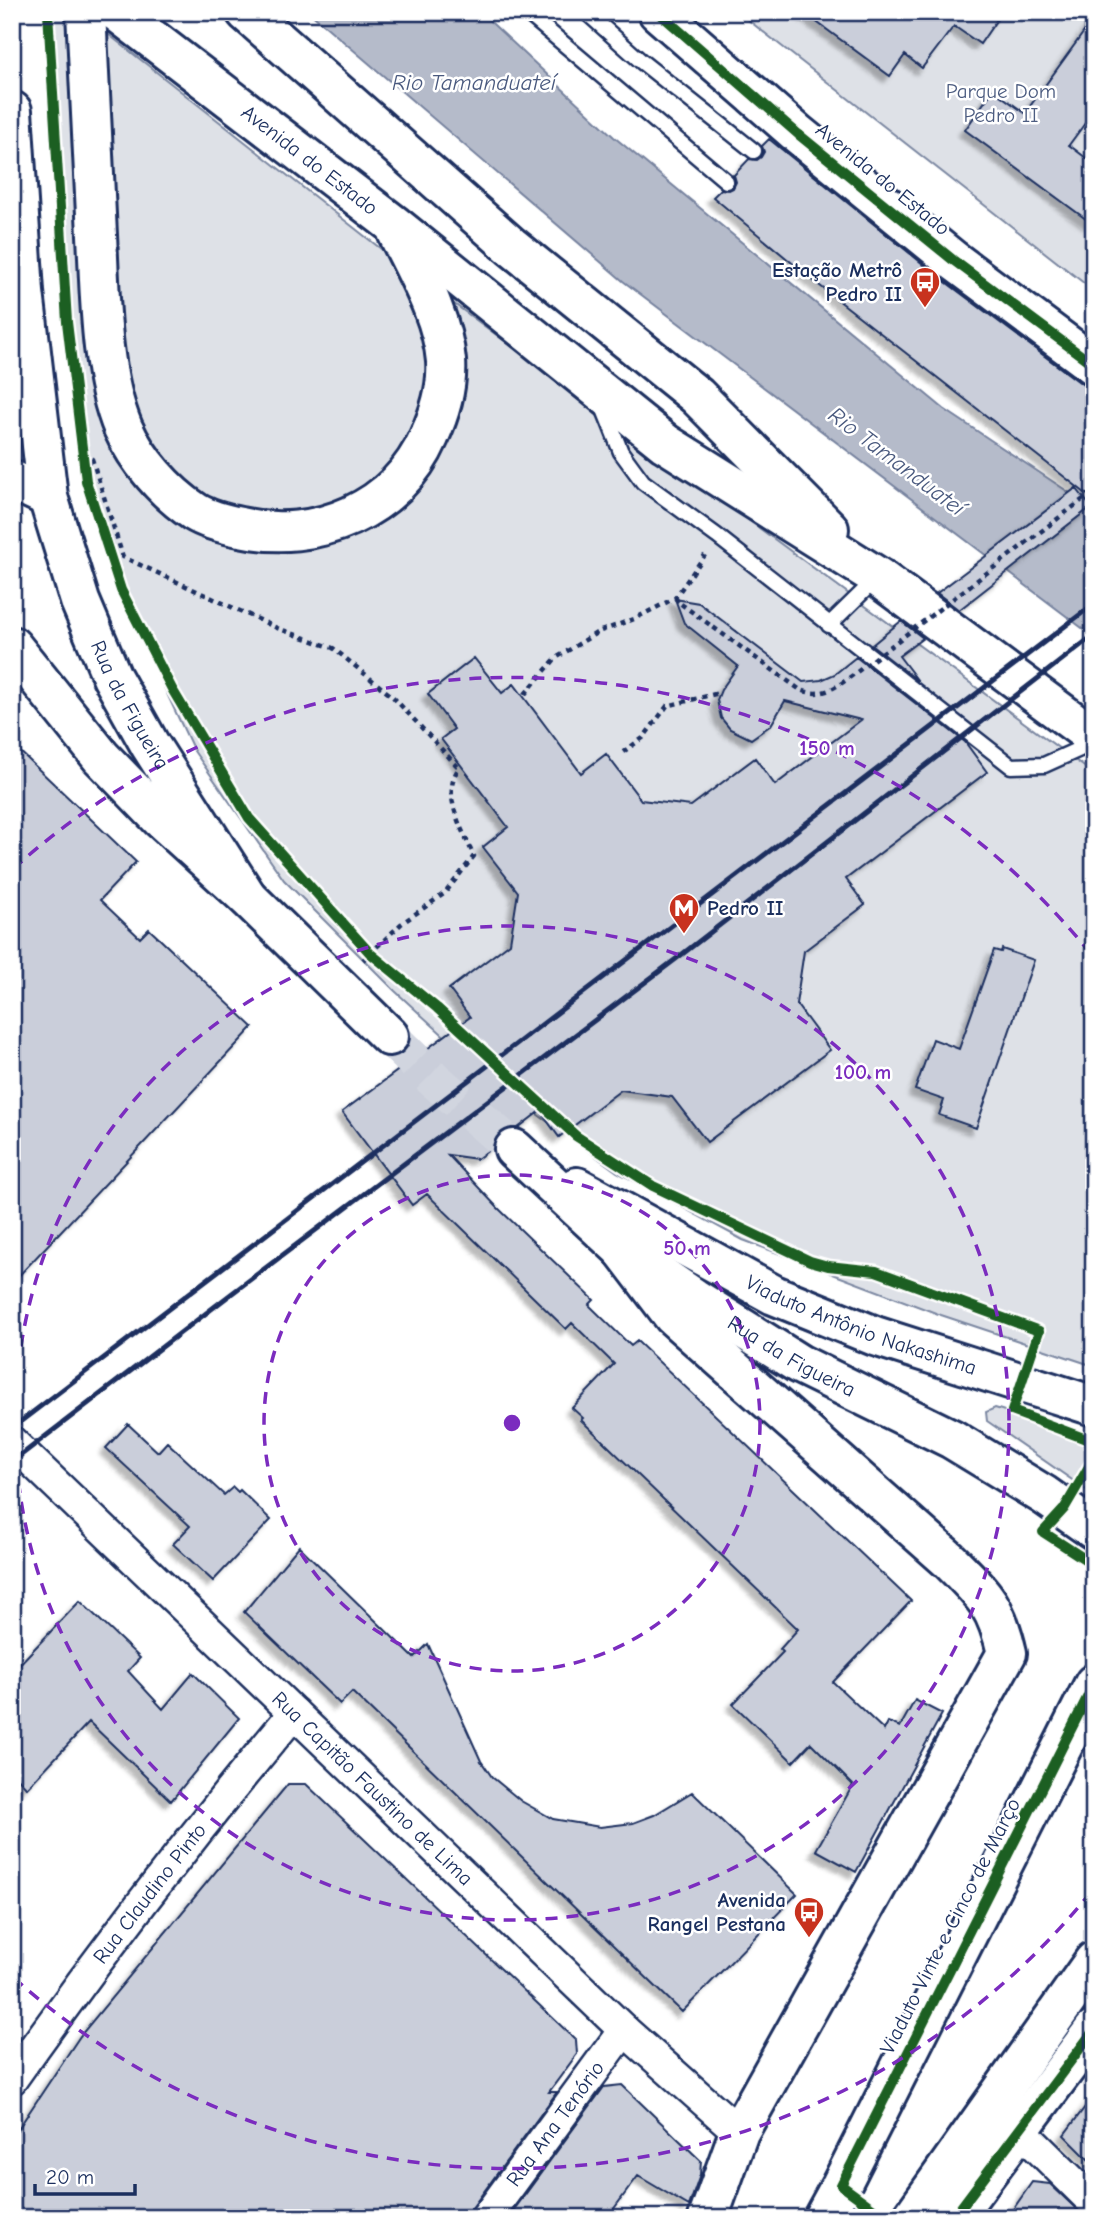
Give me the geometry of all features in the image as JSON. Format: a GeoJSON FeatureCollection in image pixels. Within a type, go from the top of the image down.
{"type":"FeatureCollection","features":[{"type":"Feature","properties":{"kind":"main road"},"geometry":{"type":"LineString","coordinates":[[86,12],[99,280],[107,371],[123,428],[144,463],[177,498],[196,513],[223,524],[279,533],[314,529],[354,516],[384,497],[406,476],[426,446],[439,416],[446,382],[446,360],[441,332],[429,299],[393,224]]}},
{"type":"Feature","properties":{"kind":"main road","name":"Avenida do Estado"},"geometry":{"type":"LineString","coordinates":[[117,12],[393,224],[664,443],[878,578],[1094,740]]}},
{"type":"Feature","properties":{"kind":"main road","name":"Avenida do Estado"},"geometry":{"type":"LineString","coordinates":[[246,12],[511,246],[697,396],[878,578]]}},
{"type":"Feature","properties":{"kind":"main road","name":"Avenida do Estado"},"geometry":{"type":"LineString","coordinates":[[658,12],[798,134],[953,260],[1094,365]]}},
{"type":"Feature","properties":{"kind":"main road","name":"Rua da Figueira"},"geometry":{"type":"LineString","coordinates":[[12,111],[24,292],[48,497],[80,601],[112,677],[150,745],[247,897]]}},
{"type":"Feature","properties":{"kind":"main road"},"geometry":{"type":"LineString","coordinates":[[12,480],[48,497]]}},
{"type":"Feature","properties":{"kind":"main road","name":"Rua da Figueira"},"geometry":{"type":"LineString","coordinates":[[12,646],[101,757],[161,819],[247,897],[389,1036]]}},
{"type":"Feature","properties":{"kind":"main road","name":"Rua da Figueira"},"geometry":{"type":"LineString","coordinates":[[522,1155],[622,1249],[799,1364],[952,1439],[1044,1495],[1094,1530]]}},
{"type":"Feature","properties":{"kind":"main road","name":"Viaduto Antônio Nakashima"},"geometry":{"type":"LineString","coordinates":[[522,1155],[774,1295],[875,1336],[1094,1406]]}},
{"type":"Feature","properties":{"kind":"main road"},"geometry":{"type":"LineString","coordinates":[[622,1249],[673,1316],[985,1595],[1000,1623],[1007,1653],[739,2132],[708,2218]]}},
{"type":"Feature","properties":{"kind":"main road","name":"Viaduto Vinte e Cinco de Março"},"geometry":{"type":"LineString","coordinates":[[823,2218],[1094,1685]]}},
{"type":"Feature","properties":{"kind":"main road"},"geometry":{"type":"LineString","coordinates":[[912,2218],[1094,1961]]}},
{"type":"Feature","properties":{"kind":"main road"},"geometry":{"type":"LineString","coordinates":[[953,2218],[1094,2030]]}},
{"type":"Feature","properties":{"kind":"street","name":"Rua Capitão Faustino de Lima"},"geometry":{"type":"LineString","coordinates":[[12,1442],[624,2030],[739,2132]]}},
{"type":"Feature","properties":{"kind":"street","name":"Rua Claudino Pinto"},"geometry":{"type":"LineString","coordinates":[[12,2079],[89,1970],[247,1768],[294,1713]]}},
{"type":"Feature","properties":{"kind":"street","name":"Rua Ana Tenório"},"geometry":{"type":"LineString","coordinates":[[486,2218],[624,2030]]}},
{"type":"Feature","properties":{"kind":"street"},"geometry":{"type":"LineString","coordinates":[[1020,2129],[1094,2203]]}},
{"type":"Feature","properties":{"kind":"lane"},"geometry":{"type":"LineString","coordinates":[[526,12],[726,181]]}},
{"type":"Feature","properties":{"kind":"lane"},"geometry":{"type":"LineString","coordinates":[[586,12],[642,62],[754,151]]}},
{"type":"Feature","properties":{"kind":"lane"},"geometry":{"type":"LineString","coordinates":[[594,386],[621,452],[643,482],[1010,766],[1044,765],[1094,740]]}},
{"type":"Feature","properties":{"kind":"lane"},"geometry":{"type":"LineString","coordinates":[[830,625],[878,578]]}},
{"type":"Feature","properties":{"kind":"path"},"geometry":{"type":"LineString","coordinates":[[81,450],[86,481]]}},
{"type":"Feature","properties":{"kind":"path"},"geometry":{"type":"LineString","coordinates":[[81,450],[92,458],[123,558],[277,628],[333,648],[394,697],[459,768],[453,777],[454,811],[474,856],[445,893],[401,924],[338,985]]}},
{"type":"Feature","properties":{"kind":"path"},"geometry":{"type":"LineString","coordinates":[[674,598],[799,689],[810,694],[823,693],[837,687],[1094,491]]}},
{"type":"Feature","properties":{"kind":"path"},"geometry":{"type":"LineString","coordinates":[[525,694],[556,658],[598,632],[634,619],[674,598],[717,537]]}},
{"type":"Feature","properties":{"kind":"path"},"geometry":{"type":"LineString","coordinates":[[624,752],[643,738],[667,706],[719,693]]}},
{"type":"Feature","properties":{"kind":"path"},"geometry":{"type":"LineString","coordinates":[[361,942],[380,960]]}},
{"type":"Feature","properties":{"kind":"green space"},"geometry":{"type":"Polygon","coordinates":[[[48,12],[80,12],[404,267],[1094,774],[1094,1366],[941,1315],[743,1240],[617,1172],[501,1088],[395,991],[284,880],[194,751],[127,609],[85,457],[45,15],[48,12]]]}},
{"type":"Feature","properties":{"kind":"green space","name":"Parque Dom Pedro II"},"geometry":{"type":"Polygon","coordinates":[[[738,12],[1094,12],[1094,291],[738,12]]]}},
{"type":"Feature","properties":{"kind":"green space"},"geometry":{"type":"Polygon","coordinates":[[[995,1408],[1094,1439],[1094,1495],[987,1421],[986,1412],[995,1408]]]}},
{"type":"Feature","properties":{"kind":"water","name":"Rio Tamanduateí"},"geometry":{"type":"Polygon","coordinates":[[[309,12],[480,12],[614,137],[944,409],[1094,509],[1094,637],[623,281],[309,12]]]}},
{"type":"Feature","properties":{"kind":"building"},"geometry":{"type":"Polygon","coordinates":[[[803,12],[1002,12],[980,44],[954,26],[922,68],[905,55],[890,76],[803,12]]]}},
{"type":"Feature","properties":{"kind":"building"},"geometry":{"type":"Polygon","coordinates":[[[1094,18],[1094,111],[1069,145],[1094,164],[1094,225],[965,130],[993,90],[1025,113],[1094,18]]]}},
{"type":"Feature","properties":{"kind":"building"},"geometry":{"type":"Polygon","coordinates":[[[769,139],[939,277],[1094,393],[1094,500],[815,282],[713,197],[721,189],[733,188],[736,182],[734,175],[749,159],[757,160],[761,157],[764,152],[762,146],[769,139]]]}},
{"type":"Feature","properties":{"kind":"building"},"geometry":{"type":"Polygon","coordinates":[[[1076,488],[1091,507],[959,610],[937,593],[1076,488]]]}},
{"type":"Feature","properties":{"kind":"building"},"geometry":{"type":"Polygon","coordinates":[[[675,599],[699,603],[803,682],[821,680],[835,674],[856,657],[965,742],[987,772],[846,879],[865,905],[804,951],[796,1004],[830,1050],[707,1142],[672,1097],[621,1090],[559,1137],[540,1111],[518,1128],[508,1128],[498,1134],[493,1147],[477,1159],[448,1155],[497,1207],[594,1300],[589,1305],[631,1346],[637,1341],[911,1601],[833,1682],[884,1730],[888,1722],[900,1727],[915,1700],[942,1714],[856,1872],[816,1850],[853,1785],[811,1743],[793,1762],[733,1704],[783,1652],[780,1649],[798,1629],[581,1420],[583,1418],[572,1408],[614,1364],[572,1323],[566,1329],[427,1194],[412,1205],[342,1112],[470,1017],[449,989],[510,943],[518,892],[483,847],[508,827],[441,739],[454,729],[428,694],[474,658],[502,693],[514,684],[581,773],[606,754],[641,800],[691,806],[755,758],[775,785],[861,720],[785,701],[771,725],[751,739],[730,729],[721,718],[717,700],[738,666],[684,623],[675,599]]]}},
{"type":"Feature","properties":{"kind":"building"},"geometry":{"type":"Polygon","coordinates":[[[901,621],[923,638],[899,656],[918,681],[872,645],[901,621]]]}},
{"type":"Feature","properties":{"kind":"building"},"geometry":{"type":"Polygon","coordinates":[[[12,744],[136,862],[100,900],[140,938],[149,929],[253,1027],[12,1283],[12,744]]]}},
{"type":"Feature","properties":{"kind":"building"},"geometry":{"type":"Polygon","coordinates":[[[1002,949],[1034,960],[976,1128],[939,1115],[944,1100],[915,1090],[933,1039],[959,1049],[994,950],[1001,952],[1002,949]]]}},
{"type":"Feature","properties":{"kind":"building"},"geometry":{"type":"Polygon","coordinates":[[[128,1424],[158,1452],[167,1442],[224,1495],[233,1487],[238,1492],[240,1490],[271,1520],[213,1581],[173,1544],[190,1526],[106,1448],[128,1424]]]}},
{"type":"Feature","properties":{"kind":"building"},"geometry":{"type":"Polygon","coordinates":[[[299,1546],[414,1658],[428,1644],[481,1761],[492,1777],[521,1801],[553,1819],[600,1827],[633,1823],[654,1815],[692,1792],[797,1894],[682,2012],[352,1692],[340,1704],[244,1612],[299,1546]]]}},
{"type":"Feature","properties":{"kind":"building"},"geometry":{"type":"Polygon","coordinates":[[[80,1601],[140,1658],[128,1671],[163,1709],[193,1673],[239,1718],[171,1801],[89,1722],[27,1788],[12,1772],[12,1672],[80,1601]]]}},
{"type":"Feature","properties":{"kind":"building"},"geometry":{"type":"Polygon","coordinates":[[[288,1784],[306,1784],[576,2040],[577,2054],[549,2092],[557,2092],[472,2208],[469,2218],[12,2218],[12,2138],[80,2036],[288,1784]]]}},
{"type":"Feature","properties":{"kind":"building"},"geometry":{"type":"Polygon","coordinates":[[[622,2085],[701,2161],[700,2175],[689,2206],[638,2176],[607,2218],[508,2218],[604,2087],[622,2085]]]}},
{"type":"Feature","properties":{"kind":"building"},"geometry":{"type":"Polygon","coordinates":[[[1094,2095],[1094,2165],[1064,2135],[1094,2095]]]}},
{"type":"Feature","properties":{"kind":"building"},"geometry":{"type":"Polygon","coordinates":[[[1032,2182],[1050,2184],[1086,2218],[1007,2218],[1032,2182]]]}},
{"type":"Feature","properties":{"kind":"tunnel"},"geometry":{"type":"LineString","coordinates":[[389,1036],[430,1076],[514,1149]]}},
{"type":"Feature","properties":{"kind":"railway"},"geometry":{"type":"LineString","coordinates":[[12,1428],[1094,604]]}},
{"type":"Feature","properties":{"kind":"railway"},"geometry":{"type":"LineString","coordinates":[[12,1462],[676,959],[1094,635]]}},
{"type":"Feature","properties":{"kind":"cycle path"},"geometry":{"type":"LineString","coordinates":[[48,12],[67,322],[86,481],[121,590],[172,689],[249,818],[370,953],[437,1008],[576,1136],[653,1186],[810,1261],[828,1266],[876,1271],[1039,1331],[1012,1411],[1094,1442]]}},
{"type":"Feature","properties":{"kind":"cycle path"},"geometry":{"type":"LineString","coordinates":[[658,12],[798,134],[953,260],[1094,365]]}},
{"type":"Feature","properties":{"kind":"cycle path"},"geometry":{"type":"LineString","coordinates":[[1094,1458],[1064,1509],[1043,1532],[1094,1565]]}},
{"type":"Feature","properties":{"kind":"cycle path"},"geometry":{"type":"LineString","coordinates":[[886,2218],[841,2185],[1094,1684]]}},
{"type":"Feature","properties":{"kind":"cycle path"},"geometry":{"type":"LineString","coordinates":[[953,2218],[1094,2030]]}},
{"type":"Feature","properties":{"kind":"place","name":"Estação Metrô Pedro II"},"geometry":{"type":"Point","coordinates":[925,309]}},
{"type":"Feature","properties":{"kind":"place","name":"Pedro II"},"geometry":{"type":"Point","coordinates":[684,935]}},
{"type":"Feature","properties":{"kind":"place","name":"Avenida Rangel Pestana"},"geometry":{"type":"Point","coordinates":[809,1939]}}]}
